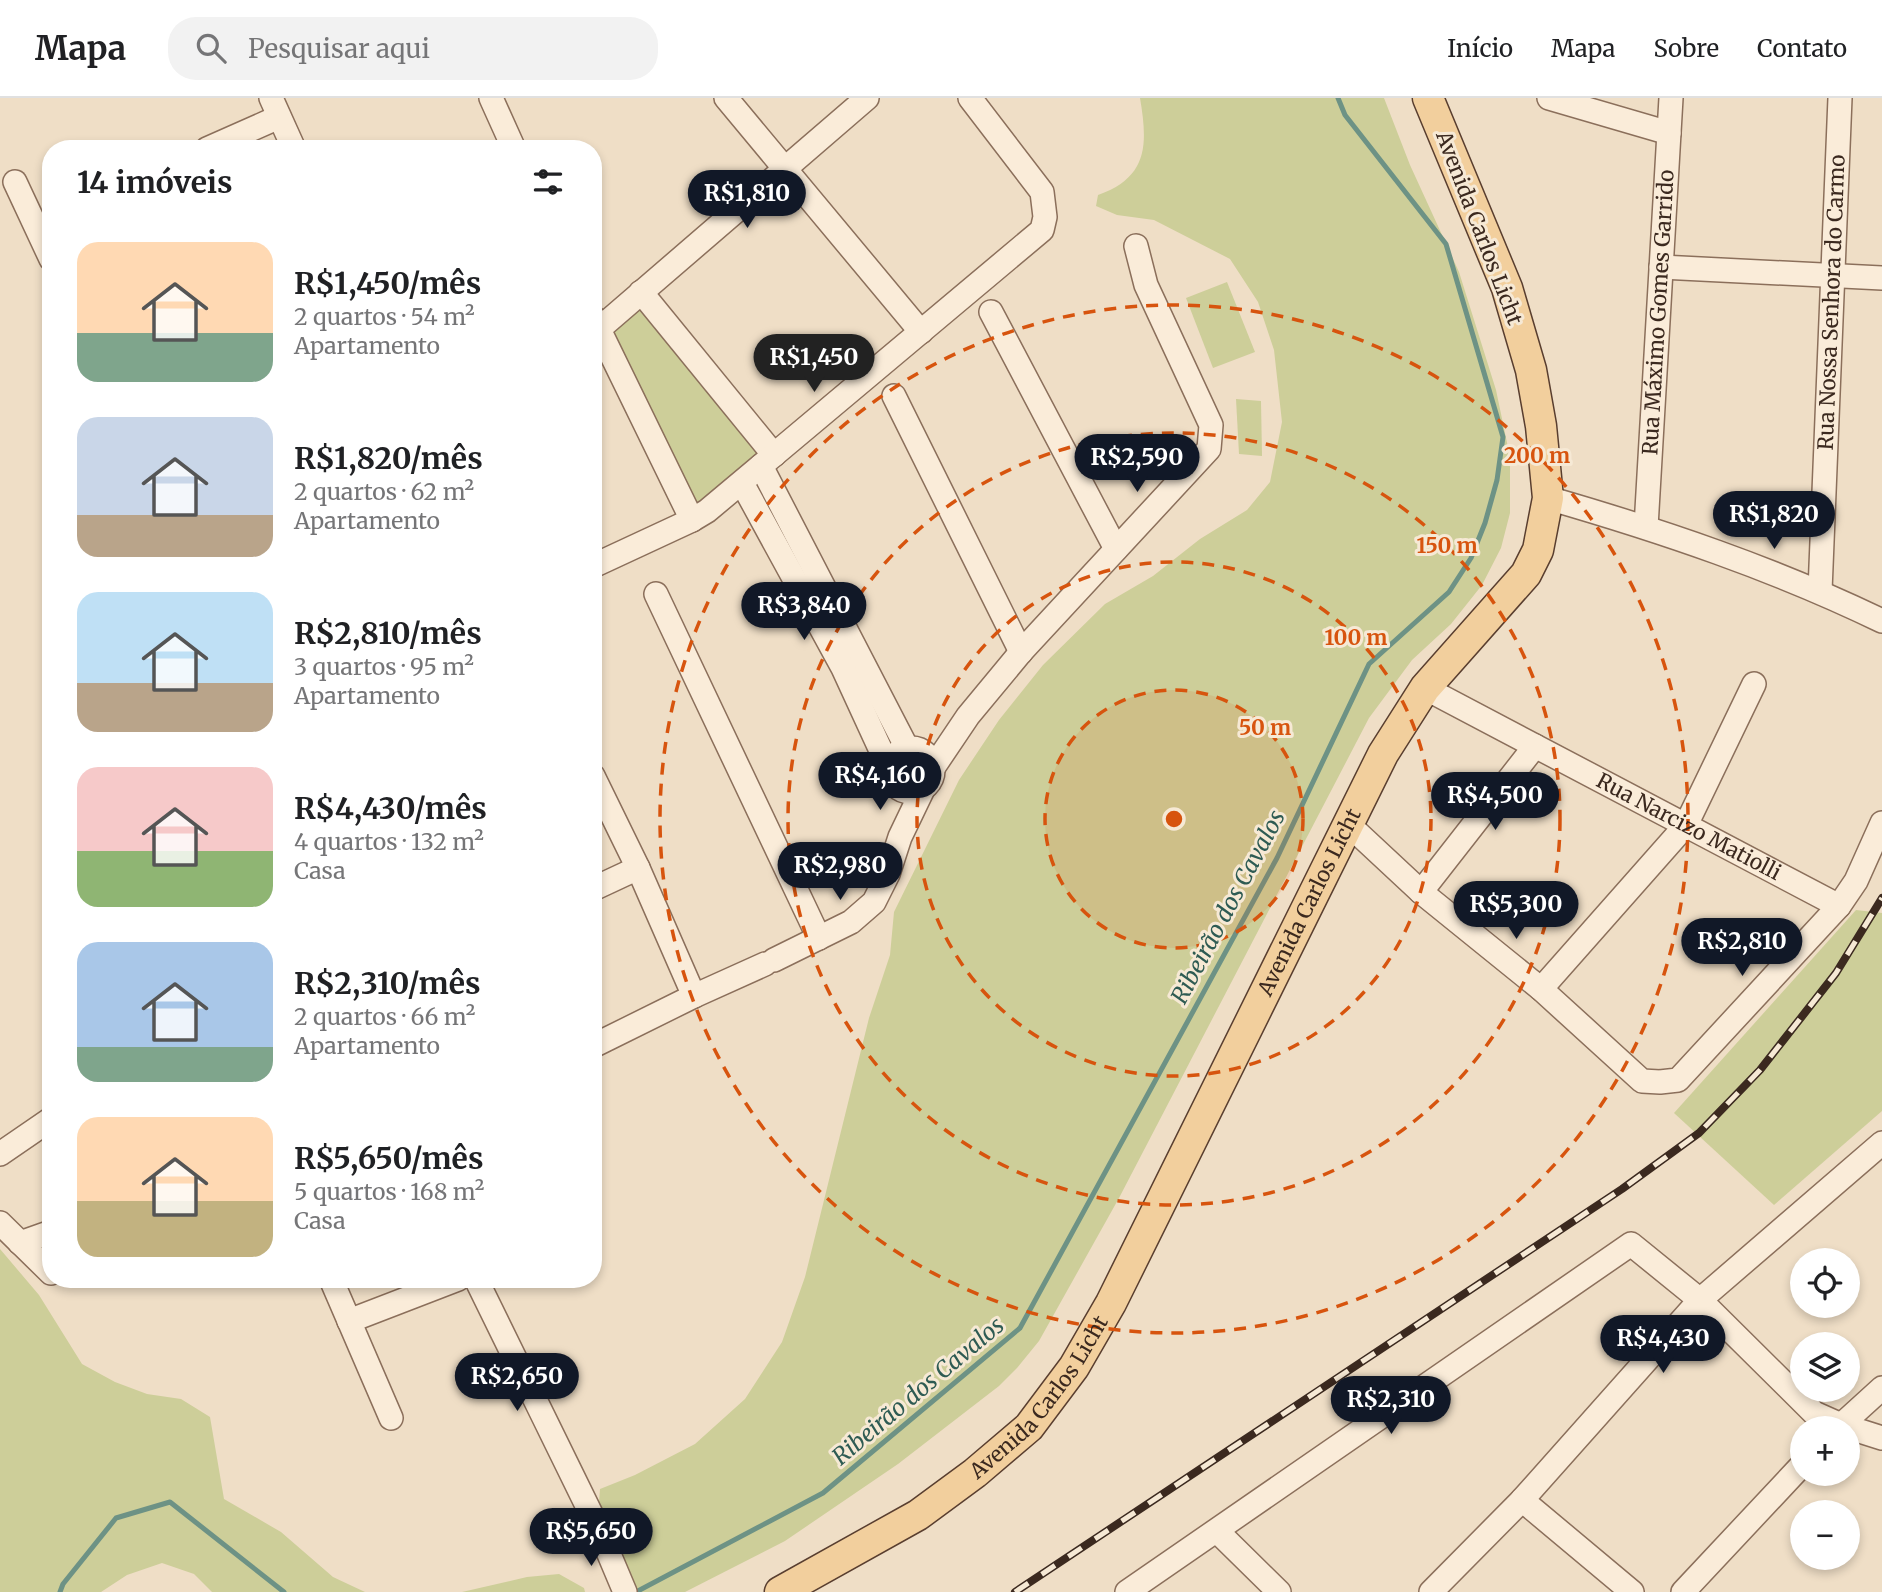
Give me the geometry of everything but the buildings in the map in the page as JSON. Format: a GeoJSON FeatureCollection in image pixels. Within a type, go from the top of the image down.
{"type":"FeatureCollection","features":[{"type":"Feature","properties":{"kind":"main road","name":"Avenida Carlos Licht"},"geometry":{"type":"LineString","coordinates":[[780,1592],[918,1515],[975,1473],[1029,1427],[1049,1402],[1074,1367],[1111,1303],[1383,754],[1425,688],[1527,574],[1538,550],[1548,498],[1541,426],[1531,370],[1507,288],[1428,98]]}},
{"type":"Feature","properties":{"kind":"street"},"geometry":{"type":"LineString","coordinates":[[491,98],[509,140]]}},
{"type":"Feature","properties":{"kind":"street"},"geometry":{"type":"LineString","coordinates":[[726,98],[921,332]]}},
{"type":"Feature","properties":{"kind":"street"},"geometry":{"type":"LineString","coordinates":[[602,319],[641,292],[867,98]]}},
{"type":"Feature","properties":{"kind":"street"},"geometry":{"type":"LineString","coordinates":[[602,562],[692,520],[742,483],[1042,230],[1045,217],[1042,192],[970,98]]}},
{"type":"Feature","properties":{"kind":"street"},"geometry":{"type":"LineString","coordinates":[[1549,98],[1669,133]]}},
{"type":"Feature","properties":{"kind":"street","name":"Rua Máximo Gomes Garrido"},"geometry":{"type":"LineString","coordinates":[[1646,527],[1671,98]]}},
{"type":"Feature","properties":{"kind":"street","name":"Rua Nossa Senhora do Carmo"},"geometry":{"type":"LineString","coordinates":[[1820,591],[1840,98]]}},
{"type":"Feature","properties":{"kind":"street"},"geometry":{"type":"LineString","coordinates":[[222,140],[275,107],[290,140]]}},
{"type":"Feature","properties":{"kind":"street"},"geometry":{"type":"LineString","coordinates":[[15,182],[42,221]]}},
{"type":"Feature","properties":{"kind":"street"},"geometry":{"type":"LineString","coordinates":[[602,1042],[851,922],[874,902],[888,874],[918,769],[968,716],[1021,652],[1209,449],[1211,425],[1146,285],[1136,246]]}},
{"type":"Feature","properties":{"kind":"street"},"geometry":{"type":"LineString","coordinates":[[1661,267],[1882,278]]}},
{"type":"Feature","properties":{"kind":"street"},"geometry":{"type":"LineString","coordinates":[[641,292],[767,461],[918,769]]}},
{"type":"Feature","properties":{"kind":"street"},"geometry":{"type":"LineString","coordinates":[[991,312],[1116,549]]}},
{"type":"Feature","properties":{"kind":"street"},"geometry":{"type":"LineString","coordinates":[[602,335],[692,520]]}},
{"type":"Feature","properties":{"kind":"street"},"geometry":{"type":"LineString","coordinates":[[894,396],[1021,652]]}},
{"type":"Feature","properties":{"kind":"street"},"geometry":{"type":"LineString","coordinates":[[742,483],[843,668],[889,768],[895,754],[918,769]]}},
{"type":"Feature","properties":{"kind":"street"},"geometry":{"type":"LineString","coordinates":[[1548,498],[1646,527],[1820,591],[1882,621]]}},
{"type":"Feature","properties":{"kind":"street"},"geometry":{"type":"LineString","coordinates":[[656,594],[819,938]]}},
{"type":"Feature","properties":{"kind":"street"},"geometry":{"type":"LineString","coordinates":[[1541,989],[1685,825],[1754,684]]}},
{"type":"Feature","properties":{"kind":"street","name":"Rua Narcizo Matiolli"},"geometry":{"type":"LineString","coordinates":[[1425,688],[1839,906]]}},
{"type":"Feature","properties":{"kind":"street"},"geometry":{"type":"LineString","coordinates":[[1421,892],[1535,746]]}},
{"type":"Feature","properties":{"kind":"street"},"geometry":{"type":"LineString","coordinates":[[602,794],[638,868],[694,996]]}},
{"type":"Feature","properties":{"kind":"street"},"geometry":{"type":"LineString","coordinates":[[1348,824],[1421,892],[1541,989],[1642,1081],[1660,1082],[1678,1080],[1839,906],[1856,881],[1882,823]]}},
{"type":"Feature","properties":{"kind":"street"},"geometry":{"type":"LineString","coordinates":[[602,886],[638,868]]}},
{"type":"Feature","properties":{"kind":"street"},"geometry":{"type":"LineString","coordinates":[[0,1154],[42,1125]]}},
{"type":"Feature","properties":{"kind":"street"},"geometry":{"type":"LineString","coordinates":[[1431,1592],[1522,1500],[1700,1300],[1882,1143]]}},
{"type":"Feature","properties":{"kind":"street"},"geometry":{"type":"LineString","coordinates":[[0,1223],[42,1265]]}},
{"type":"Feature","properties":{"kind":"street"},"geometry":{"type":"LineString","coordinates":[[20,1243],[42,1235]]}},
{"type":"Feature","properties":{"kind":"street"},"geometry":{"type":"LineString","coordinates":[[1127,1592],[1630,1244],[1700,1300],[1803,1405],[1819,1416]]}},
{"type":"Feature","properties":{"kind":"street"},"geometry":{"type":"LineString","coordinates":[[335,1288],[391,1418]]}},
{"type":"Feature","properties":{"kind":"street"},"geometry":{"type":"LineString","coordinates":[[349,1321],[435,1288]]}},
{"type":"Feature","properties":{"kind":"street"},"geometry":{"type":"LineString","coordinates":[[480,1288],[598,1528],[625,1592]]}},
{"type":"Feature","properties":{"kind":"street"},"geometry":{"type":"LineString","coordinates":[[1851,1416],[1882,1388]]}},
{"type":"Feature","properties":{"kind":"street"},"geometry":{"type":"LineString","coordinates":[[1860,1432],[1882,1437]]}},
{"type":"Feature","properties":{"kind":"street"},"geometry":{"type":"LineString","coordinates":[[1683,1592],[1790,1478]]}},
{"type":"Feature","properties":{"kind":"street"},"geometry":{"type":"LineString","coordinates":[[1522,1500],[1632,1592]]}},
{"type":"Feature","properties":{"kind":"street"},"geometry":{"type":"LineString","coordinates":[[1217,1531],[1279,1592]]}},
{"type":"Feature","properties":{"kind":"green space"},"geometry":{"type":"Polygon","coordinates":[[[1140,98],[1384,98],[1410,165],[1459,272],[1496,390],[1510,457],[1510,513],[1501,548],[1482,585],[1451,624],[1412,660],[1369,718],[1119,1198],[1039,1341],[1017,1368],[999,1386],[898,1464],[785,1541],[685,1592],[637,1592],[599,1502],[600,1489],[635,1475],[695,1444],[745,1399],[782,1342],[805,1277],[869,1018],[890,955],[894,912],[959,780],[999,720],[1043,665],[1105,604],[1153,576],[1200,539],[1247,510],[1270,482],[1282,422],[1274,350],[1258,302],[1230,259],[1154,220],[1117,215],[1096,206],[1098,195],[1127,179],[1141,157],[1144,130],[1140,98]]]}},
{"type":"Feature","properties":{"kind":"green space"},"geometry":{"type":"Polygon","coordinates":[[[1227,282],[1255,352],[1213,368],[1186,298],[1227,282]]]}},
{"type":"Feature","properties":{"kind":"green space"},"geometry":{"type":"Polygon","coordinates":[[[641,292],[774,455],[692,520],[602,335],[602,326],[641,292]]]}},
{"type":"Feature","properties":{"kind":"green space"},"geometry":{"type":"Polygon","coordinates":[[[1236,399],[1261,401],[1262,456],[1239,454],[1236,399]]]}},
{"type":"Feature","properties":{"kind":"green space"},"geometry":{"type":"Polygon","coordinates":[[[1856,910],[1882,913],[1882,1111],[1774,1205],[1674,1113],[1856,910]]]}},
{"type":"Feature","properties":{"kind":"green space"},"geometry":{"type":"Polygon","coordinates":[[[0,1249],[39,1295],[82,1364],[115,1382],[147,1394],[181,1399],[210,1417],[224,1499],[281,1532],[333,1577],[365,1592],[212,1592],[194,1574],[162,1563],[127,1575],[101,1592],[0,1592],[0,1249]]]}},
{"type":"Feature","properties":{"kind":"green space"},"geometry":{"type":"Polygon","coordinates":[[[559,1574],[584,1588],[585,1592],[462,1592],[527,1577],[559,1574]]]}},
{"type":"Feature","properties":{"kind":"waterway","name":"Ribeirão dos Cavalos"},"geometry":{"type":"LineString","coordinates":[[636,1592],[823,1493],[1020,1328],[1277,858],[1369,664],[1449,592],[1471,558],[1485,523],[1497,480],[1503,437],[1446,244],[1345,115],[1338,98]]}},
{"type":"Feature","properties":{"kind":"waterway","name":"Ribeirão dos Cavalos"},"geometry":{"type":"LineString","coordinates":[[60,1592],[63,1584],[116,1518],[170,1502],[284,1592]]}},
{"type":"Feature","properties":{"kind":"railway"},"geometry":{"type":"LineString","coordinates":[[1015,1592],[1622,1189],[1699,1133],[1760,1070],[1836,973],[1882,898]]}}]}
